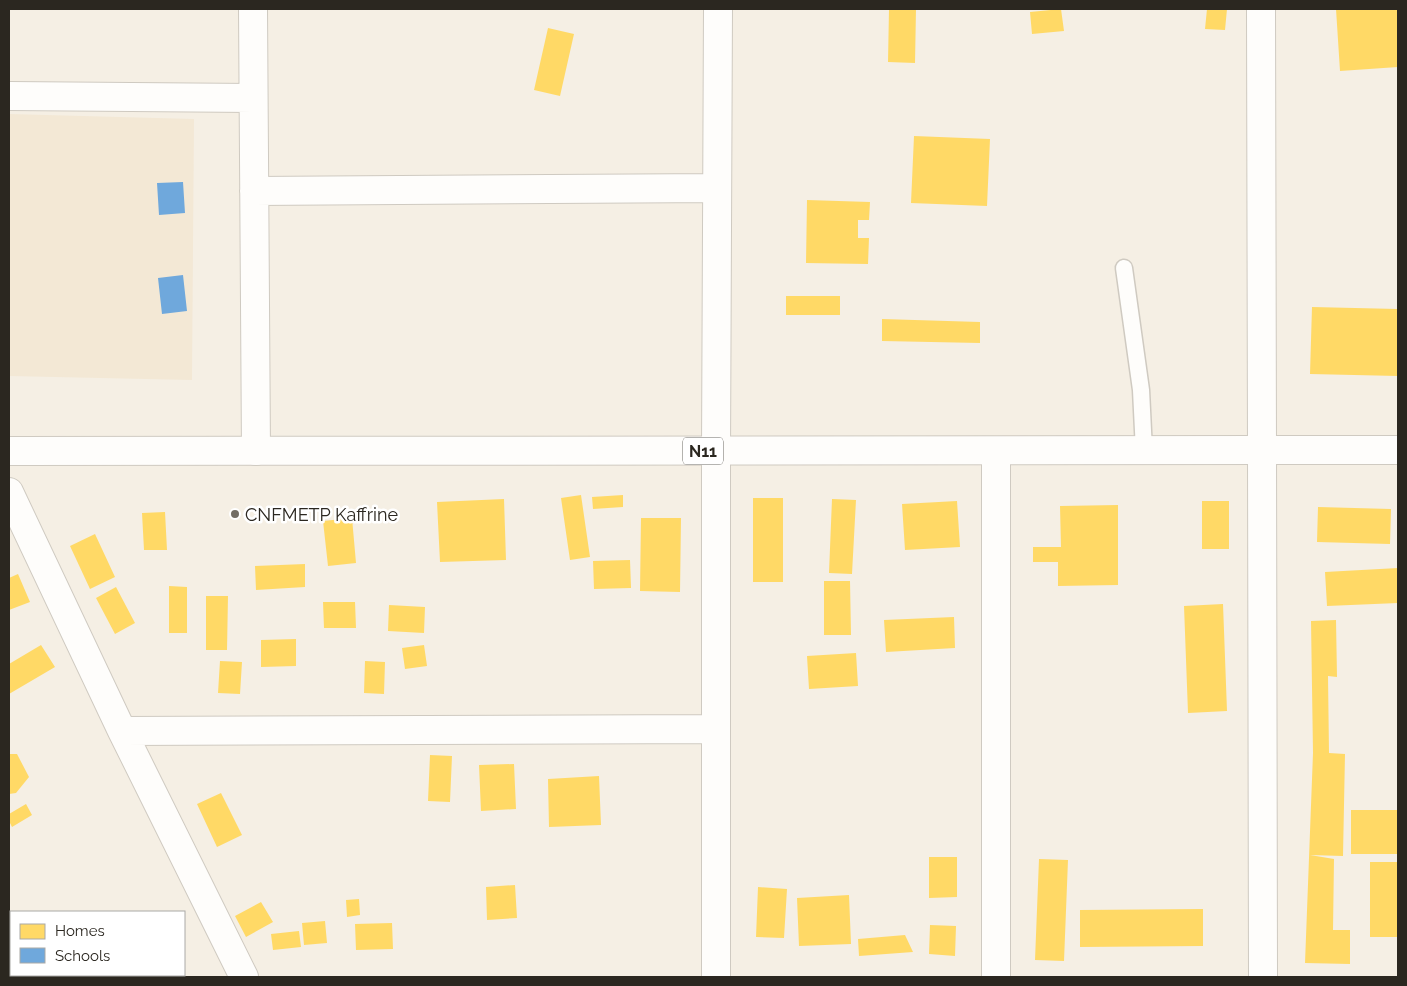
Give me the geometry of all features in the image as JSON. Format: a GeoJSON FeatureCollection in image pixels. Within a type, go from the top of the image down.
{"type":"FeatureCollection","features":[{"type":"Feature","properties":{"kind":"street"},"geometry":{"type":"LineString","coordinates":[[252,9],[256,451]]}},
{"type":"Feature","properties":{"kind":"street"},"geometry":{"type":"LineString","coordinates":[[716,977],[718,9]]}},
{"type":"Feature","properties":{"kind":"street"},"geometry":{"type":"LineString","coordinates":[[1261,9],[1263,977]]}},
{"type":"Feature","properties":{"kind":"street"},"geometry":{"type":"LineString","coordinates":[[9,96],[253,98]]}},
{"type":"Feature","properties":{"kind":"street"},"geometry":{"type":"LineString","coordinates":[[254,190],[717,188]]}},
{"type":"Feature","properties":{"kind":"street"},"geometry":{"type":"LineString","coordinates":[[996,450],[996,977]]}},
{"type":"Feature","properties":{"kind":"street","name":"N11"},"geometry":{"type":"LineString","coordinates":[[9,451],[1398,450]]}},
{"type":"Feature","properties":{"kind":"street"},"geometry":{"type":"LineString","coordinates":[[9,492],[122,731],[244,977]]}},
{"type":"Feature","properties":{"kind":"street"},"geometry":{"type":"LineString","coordinates":[[122,731],[716,729]]}},
{"type":"Feature","properties":{"kind":"lane"},"geometry":{"type":"LineString","coordinates":[[1124,268],[1141,390],[1144,450]]}},
{"type":"Feature","properties":{"kind":"shaded area"},"geometry":{"type":"Polygon","coordinates":[[[9,114],[194,119],[192,380],[9,376],[9,114]]]}},
{"type":"Feature","properties":{"kind":"building: Homes"},"geometry":{"type":"Polygon","coordinates":[[[889,9],[916,9],[915,63],[888,62],[889,9]]]}},
{"type":"Feature","properties":{"kind":"building: Homes"},"geometry":{"type":"Polygon","coordinates":[[[1061,9],[1064,31],[1032,34],[1030,12],[1061,9]]]}},
{"type":"Feature","properties":{"kind":"building: Homes"},"geometry":{"type":"Polygon","coordinates":[[[1207,9],[1227,9],[1225,30],[1205,29],[1207,9]]]}},
{"type":"Feature","properties":{"kind":"building: Homes"},"geometry":{"type":"Polygon","coordinates":[[[1336,9],[1398,9],[1398,67],[1340,71],[1336,9]]]}},
{"type":"Feature","properties":{"kind":"building: Homes"},"geometry":{"type":"Polygon","coordinates":[[[548,28],[574,34],[560,96],[534,90],[548,28]]]}},
{"type":"Feature","properties":{"kind":"building: Homes"},"geometry":{"type":"Polygon","coordinates":[[[914,136],[990,139],[987,206],[911,203],[914,136]]]}},
{"type":"Feature","properties":{"kind":"building: Homes"},"geometry":{"type":"Polygon","coordinates":[[[807,200],[870,202],[869,220],[858,220],[858,238],[869,238],[868,264],[806,263],[807,200]]]}},
{"type":"Feature","properties":{"kind":"building: Homes"},"geometry":{"type":"Polygon","coordinates":[[[786,296],[840,296],[840,315],[786,315],[786,296]]]}},
{"type":"Feature","properties":{"kind":"building: Homes"},"geometry":{"type":"Polygon","coordinates":[[[1312,307],[1398,309],[1398,376],[1310,374],[1312,307]]]}},
{"type":"Feature","properties":{"kind":"building: Homes"},"geometry":{"type":"Polygon","coordinates":[[[882,319],[980,322],[980,343],[882,341],[882,319]]]}},
{"type":"Feature","properties":{"kind":"building: Homes"},"geometry":{"type":"Polygon","coordinates":[[[581,495],[590,557],[570,560],[561,498],[581,495]]]}},
{"type":"Feature","properties":{"kind":"building: Homes"},"geometry":{"type":"Polygon","coordinates":[[[623,495],[623,507],[593,509],[592,497],[623,495]]]}},
{"type":"Feature","properties":{"kind":"building: Homes"},"geometry":{"type":"Polygon","coordinates":[[[753,498],[783,498],[783,582],[753,582],[753,498]]]}},
{"type":"Feature","properties":{"kind":"building: Homes"},"geometry":{"type":"Polygon","coordinates":[[[504,499],[506,560],[440,562],[437,502],[504,499]]]}},
{"type":"Feature","properties":{"kind":"building: Homes"},"geometry":{"type":"Polygon","coordinates":[[[832,499],[856,500],[852,574],[829,573],[832,499]]]}},
{"type":"Feature","properties":{"kind":"building: Homes"},"geometry":{"type":"Polygon","coordinates":[[[957,501],[960,547],[905,550],[902,504],[957,501]]]}},
{"type":"Feature","properties":{"kind":"building: Homes"},"geometry":{"type":"Polygon","coordinates":[[[1202,501],[1229,501],[1229,549],[1202,549],[1202,501]]]}},
{"type":"Feature","properties":{"kind":"building: Homes"},"geometry":{"type":"Polygon","coordinates":[[[1118,505],[1118,585],[1058,586],[1058,562],[1033,562],[1033,547],[1061,547],[1060,506],[1118,505]]]}},
{"type":"Feature","properties":{"kind":"building: Homes"},"geometry":{"type":"Polygon","coordinates":[[[1318,507],[1391,509],[1390,544],[1317,542],[1318,507]]]}},
{"type":"Feature","properties":{"kind":"building: Homes"},"geometry":{"type":"Polygon","coordinates":[[[165,512],[167,550],[144,550],[142,513],[165,512]]]}},
{"type":"Feature","properties":{"kind":"building: Homes"},"geometry":{"type":"Polygon","coordinates":[[[352,518],[356,563],[328,566],[323,521],[352,518]]]}},
{"type":"Feature","properties":{"kind":"building: Homes"},"geometry":{"type":"Polygon","coordinates":[[[641,518],[681,518],[680,592],[640,591],[641,518]]]}},
{"type":"Feature","properties":{"kind":"building: Homes"},"geometry":{"type":"Polygon","coordinates":[[[95,534],[115,577],[90,589],[70,546],[95,534]]]}},
{"type":"Feature","properties":{"kind":"building: Homes"},"geometry":{"type":"Polygon","coordinates":[[[630,560],[631,588],[594,589],[593,561],[630,560]]]}},
{"type":"Feature","properties":{"kind":"building: Homes"},"geometry":{"type":"Polygon","coordinates":[[[305,564],[305,587],[256,590],[255,566],[305,564]]]}},
{"type":"Feature","properties":{"kind":"building: Homes"},"geometry":{"type":"Polygon","coordinates":[[[1398,568],[1398,603],[1327,606],[1325,572],[1398,568]]]}},
{"type":"Feature","properties":{"kind":"building: Homes"},"geometry":{"type":"Polygon","coordinates":[[[18,574],[30,602],[9,610],[9,578],[18,574]]]}},
{"type":"Feature","properties":{"kind":"building: Homes"},"geometry":{"type":"Polygon","coordinates":[[[824,581],[850,581],[851,635],[824,635],[824,581]]]}},
{"type":"Feature","properties":{"kind":"building: Homes"},"geometry":{"type":"Polygon","coordinates":[[[169,586],[187,587],[187,633],[169,633],[169,586]]]}},
{"type":"Feature","properties":{"kind":"building: Homes"},"geometry":{"type":"Polygon","coordinates":[[[116,587],[135,623],[115,634],[96,598],[116,587]]]}},
{"type":"Feature","properties":{"kind":"building: Homes"},"geometry":{"type":"Polygon","coordinates":[[[206,596],[228,596],[227,650],[206,650],[206,596]]]}},
{"type":"Feature","properties":{"kind":"building: Homes"},"geometry":{"type":"Polygon","coordinates":[[[323,602],[355,602],[356,628],[324,628],[323,602]]]}},
{"type":"Feature","properties":{"kind":"building: Homes"},"geometry":{"type":"Polygon","coordinates":[[[1223,604],[1227,711],[1188,713],[1184,606],[1223,604]]]}},
{"type":"Feature","properties":{"kind":"building: Homes"},"geometry":{"type":"Polygon","coordinates":[[[389,605],[425,607],[424,633],[388,631],[389,605]]]}},
{"type":"Feature","properties":{"kind":"building: Homes"},"geometry":{"type":"Polygon","coordinates":[[[954,617],[955,648],[886,652],[884,620],[954,617]]]}},
{"type":"Feature","properties":{"kind":"building: Homes"},"geometry":{"type":"Polygon","coordinates":[[[1336,620],[1337,677],[1328,676],[1329,753],[1345,754],[1343,856],[1310,855],[1334,859],[1333,930],[1350,930],[1350,964],[1305,963],[1313,753],[1311,621],[1336,620]]]}},
{"type":"Feature","properties":{"kind":"building: Homes"},"geometry":{"type":"Polygon","coordinates":[[[296,639],[296,666],[261,667],[261,640],[296,639]]]}},
{"type":"Feature","properties":{"kind":"building: Homes"},"geometry":{"type":"Polygon","coordinates":[[[41,645],[55,667],[9,694],[9,664],[41,645]]]}},
{"type":"Feature","properties":{"kind":"building: Homes"},"geometry":{"type":"Polygon","coordinates":[[[424,645],[427,666],[405,669],[402,648],[424,645]]]}},
{"type":"Feature","properties":{"kind":"building: Homes"},"geometry":{"type":"Polygon","coordinates":[[[856,653],[858,686],[809,689],[807,656],[856,653]]]}},
{"type":"Feature","properties":{"kind":"building: Homes"},"geometry":{"type":"Polygon","coordinates":[[[220,661],[242,662],[240,694],[218,693],[220,661]]]}},
{"type":"Feature","properties":{"kind":"building: Homes"},"geometry":{"type":"Polygon","coordinates":[[[365,661],[385,662],[384,694],[364,693],[365,661]]]}},
{"type":"Feature","properties":{"kind":"building: Homes"},"geometry":{"type":"Polygon","coordinates":[[[9,754],[17,754],[29,777],[16,793],[9,794],[9,754]]]}},
{"type":"Feature","properties":{"kind":"building: Homes"},"geometry":{"type":"Polygon","coordinates":[[[430,755],[452,756],[450,802],[428,801],[430,755]]]}},
{"type":"Feature","properties":{"kind":"building: Homes"},"geometry":{"type":"Polygon","coordinates":[[[514,764],[516,809],[481,811],[479,765],[514,764]]]}},
{"type":"Feature","properties":{"kind":"building: Homes"},"geometry":{"type":"Polygon","coordinates":[[[599,776],[601,825],[549,827],[548,779],[599,776]]]}},
{"type":"Feature","properties":{"kind":"building: Homes"},"geometry":{"type":"Polygon","coordinates":[[[221,793],[242,835],[217,847],[197,804],[221,793]]]}},
{"type":"Feature","properties":{"kind":"building: Homes"},"geometry":{"type":"Polygon","coordinates":[[[26,804],[32,815],[12,827],[9,821],[9,814],[26,804]]]}},
{"type":"Feature","properties":{"kind":"building: Homes"},"geometry":{"type":"Polygon","coordinates":[[[1351,810],[1398,810],[1398,854],[1351,854],[1351,810]]]}},
{"type":"Feature","properties":{"kind":"building: Homes"},"geometry":{"type":"Polygon","coordinates":[[[929,857],[957,857],[957,897],[929,898],[929,857]]]}},
{"type":"Feature","properties":{"kind":"building: Homes"},"geometry":{"type":"Polygon","coordinates":[[[1039,859],[1068,860],[1064,961],[1035,960],[1039,859]]]}},
{"type":"Feature","properties":{"kind":"building: Homes"},"geometry":{"type":"Polygon","coordinates":[[[1370,862],[1398,862],[1398,937],[1370,937],[1370,862]]]}},
{"type":"Feature","properties":{"kind":"building: Homes"},"geometry":{"type":"Polygon","coordinates":[[[515,885],[517,918],[487,920],[486,887],[515,885]]]}},
{"type":"Feature","properties":{"kind":"building: Homes"},"geometry":{"type":"Polygon","coordinates":[[[758,887],[787,889],[784,938],[756,937],[758,887]]]}},
{"type":"Feature","properties":{"kind":"building: Homes"},"geometry":{"type":"Polygon","coordinates":[[[849,895],[851,944],[799,946],[797,898],[849,895]]]}},
{"type":"Feature","properties":{"kind":"building: Homes"},"geometry":{"type":"Polygon","coordinates":[[[359,899],[360,915],[347,917],[346,900],[359,899]]]}},
{"type":"Feature","properties":{"kind":"building: Homes"},"geometry":{"type":"Polygon","coordinates":[[[261,902],[273,922],[246,937],[235,916],[261,902]]]}},
{"type":"Feature","properties":{"kind":"building: Homes"},"geometry":{"type":"Polygon","coordinates":[[[1203,909],[1203,946],[1080,947],[1080,910],[1203,909]]]}},
{"type":"Feature","properties":{"kind":"building: Homes"},"geometry":{"type":"Polygon","coordinates":[[[325,921],[327,943],[304,945],[302,923],[325,921]]]}},
{"type":"Feature","properties":{"kind":"building: Homes"},"geometry":{"type":"Polygon","coordinates":[[[392,923],[393,949],[356,950],[355,924],[392,923]]]}},
{"type":"Feature","properties":{"kind":"building: Homes"},"geometry":{"type":"Polygon","coordinates":[[[930,925],[956,926],[955,956],[929,954],[930,925]]]}},
{"type":"Feature","properties":{"kind":"building: Homes"},"geometry":{"type":"Polygon","coordinates":[[[299,931],[301,947],[273,950],[271,934],[299,931]]]}},
{"type":"Feature","properties":{"kind":"building: Homes"},"geometry":{"type":"Polygon","coordinates":[[[905,935],[913,952],[859,956],[858,939],[905,935]]]}},
{"type":"Feature","properties":{"kind":"building: Schools"},"geometry":{"type":"Polygon","coordinates":[[[183,182],[185,213],[159,215],[157,183],[183,182]]]}},
{"type":"Feature","properties":{"kind":"building: Schools"},"geometry":{"type":"Polygon","coordinates":[[[183,275],[187,311],[162,314],[158,278],[183,275]]]}},
{"type":"Feature","properties":{"kind":"place","name":"CNFMETP Kaffrine"},"geometry":{"type":"Point","coordinates":[235,514]}}]}
